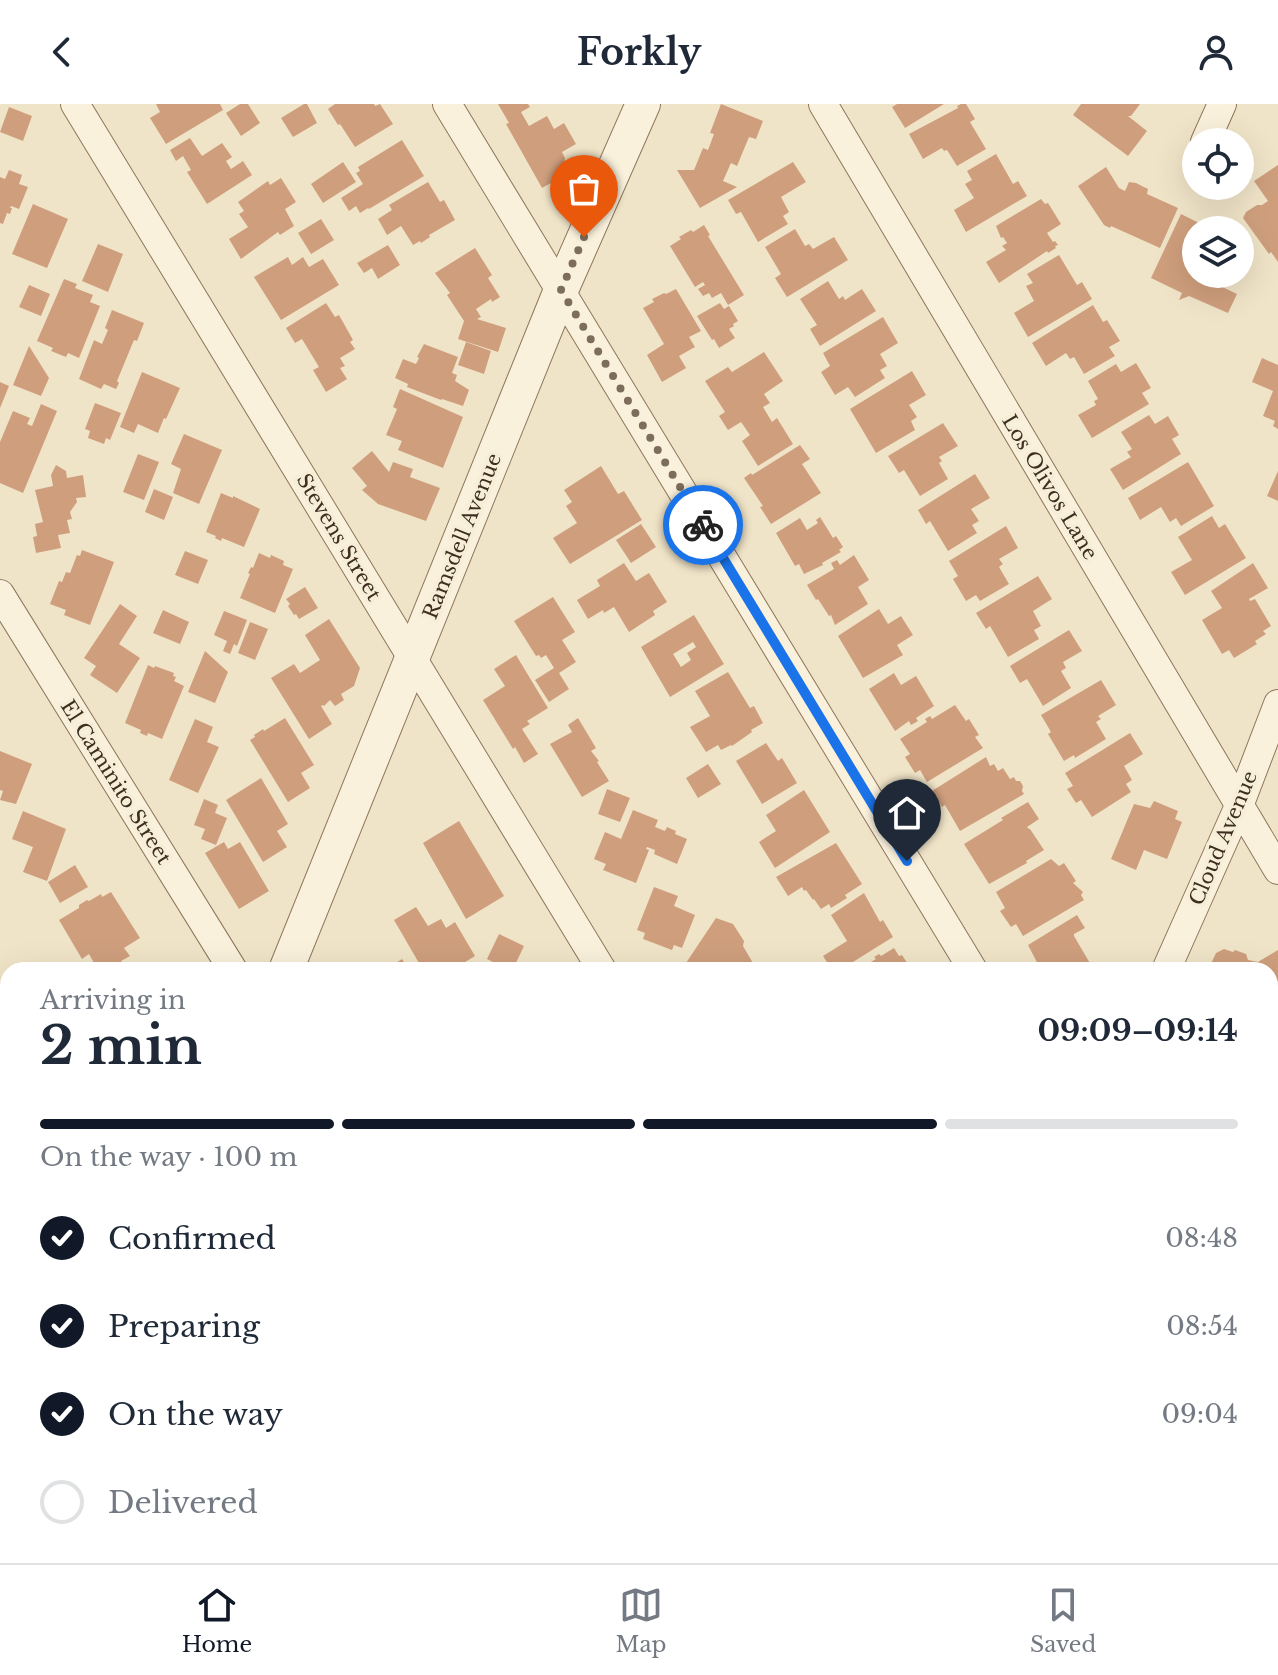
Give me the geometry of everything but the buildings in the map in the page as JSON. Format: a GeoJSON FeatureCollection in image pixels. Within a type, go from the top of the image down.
{"type":"FeatureCollection","features":[{"type":"Feature","properties":{"kind":"street","name":"Stevens Street"},"geometry":{"type":"LineString","coordinates":[[75,104],[597,962]]}},
{"type":"Feature","properties":{"kind":"street"},"geometry":{"type":"LineString","coordinates":[[447,104],[968,962]]}},
{"type":"Feature","properties":{"kind":"street","name":"Ramsdell Avenue"},"geometry":{"type":"LineString","coordinates":[[289,962],[561,290],[643,104]]}},
{"type":"Feature","properties":{"kind":"street","name":"Los Olivos Lane"},"geometry":{"type":"LineString","coordinates":[[823,104],[1278,870]]}},
{"type":"Feature","properties":{"kind":"street"},"geometry":{"type":"LineString","coordinates":[[1211,128],[1222,104]]}},
{"type":"Feature","properties":{"kind":"street","name":"El Caminito Street"},"geometry":{"type":"LineString","coordinates":[[0,594],[228,962]]}},
{"type":"Feature","properties":{"kind":"street","name":"Cloud Avenue"},"geometry":{"type":"LineString","coordinates":[[1170,962],[1239,806],[1278,704]]}},
{"type":"Feature","properties":{"kind":"way so far"},"geometry":{"type":"LineString","coordinates":[[584,237],[561,290],[703,525]]}},
{"type":"Feature","properties":{"kind":"route"},"geometry":{"type":"LineString","coordinates":[[703,525],[907,861]]}}]}
